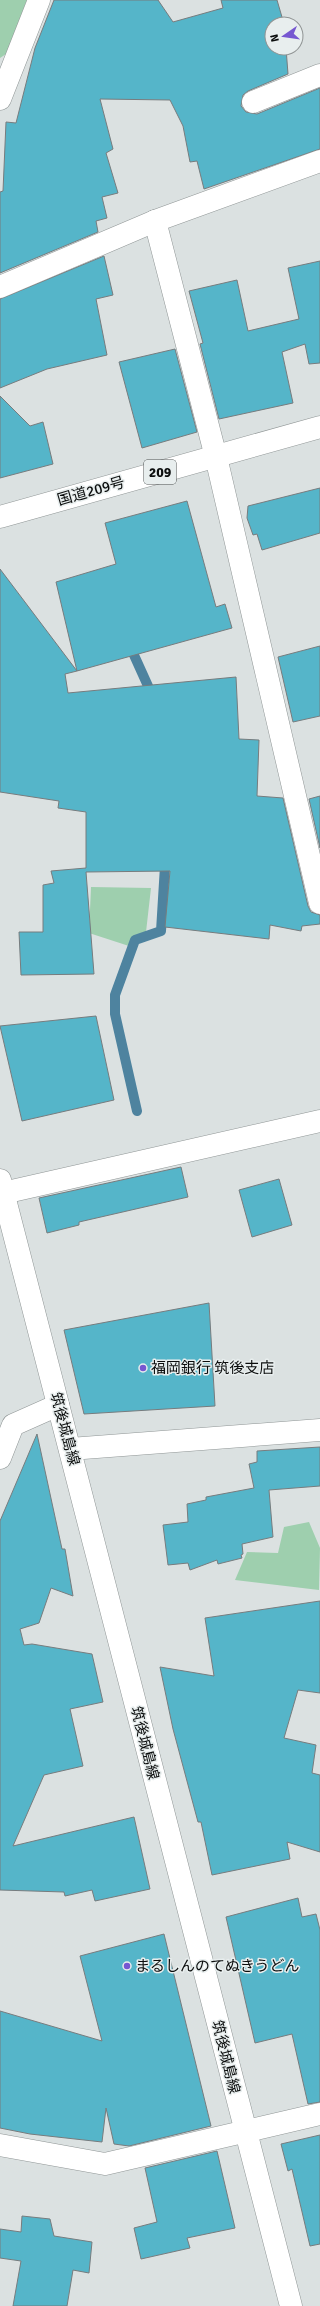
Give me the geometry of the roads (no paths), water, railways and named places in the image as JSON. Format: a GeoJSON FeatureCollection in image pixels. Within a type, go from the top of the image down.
{"type":"FeatureCollection","features":[{"type":"Feature","properties":{"kind":"main road"},"geometry":{"type":"LineString","coordinates":[[0,99],[39,0]]}},
{"type":"Feature","properties":{"kind":"main road"},"geometry":{"type":"LineString","coordinates":[[253,102],[320,75]]}},
{"type":"Feature","properties":{"kind":"main road"},"geometry":{"type":"LineString","coordinates":[[0,287],[155,222],[320,161]]}},
{"type":"Feature","properties":{"kind":"main road"},"geometry":{"type":"LineString","coordinates":[[155,222],[313,840],[320,903]]}},
{"type":"Feature","properties":{"kind":"main road","name":"国道209号"},"geometry":{"type":"LineString","coordinates":[[0,516],[320,427]]}},
{"type":"Feature","properties":{"kind":"main road"},"geometry":{"type":"LineString","coordinates":[[2,1186],[320,1122]]}},
{"type":"Feature","properties":{"kind":"main road","name":"筑後城島線"},"geometry":{"type":"LineString","coordinates":[[2,1186],[290,2306]]}},
{"type":"Feature","properties":{"kind":"main road"},"geometry":{"type":"LineString","coordinates":[[0,1458],[13,1425],[58,1405]]}},
{"type":"Feature","properties":{"kind":"main road"},"geometry":{"type":"LineString","coordinates":[[70,1449],[320,1430]]}},
{"type":"Feature","properties":{"kind":"main road"},"geometry":{"type":"LineString","coordinates":[[0,2145],[105,2164],[245,2130],[320,2114]]}},
{"type":"Feature","properties":{"kind":"waterway"},"geometry":{"type":"LineString","coordinates":[[129,644],[148,686],[150,698]]}},
{"type":"Feature","properties":{"kind":"waterway"},"geometry":{"type":"LineString","coordinates":[[137,1111],[115,1014],[115,995],[135,940],[161,931],[165,866],[163,858]]}},
{"type":"Feature","properties":{"kind":"place","name":"福岡銀行 筑後支店"},"geometry":{"type":"Point","coordinates":[143,1368]}},
{"type":"Feature","properties":{"kind":"place","name":"まるしんのてぬきうどん"},"geometry":{"type":"Point","coordinates":[127,1966]}}]}
